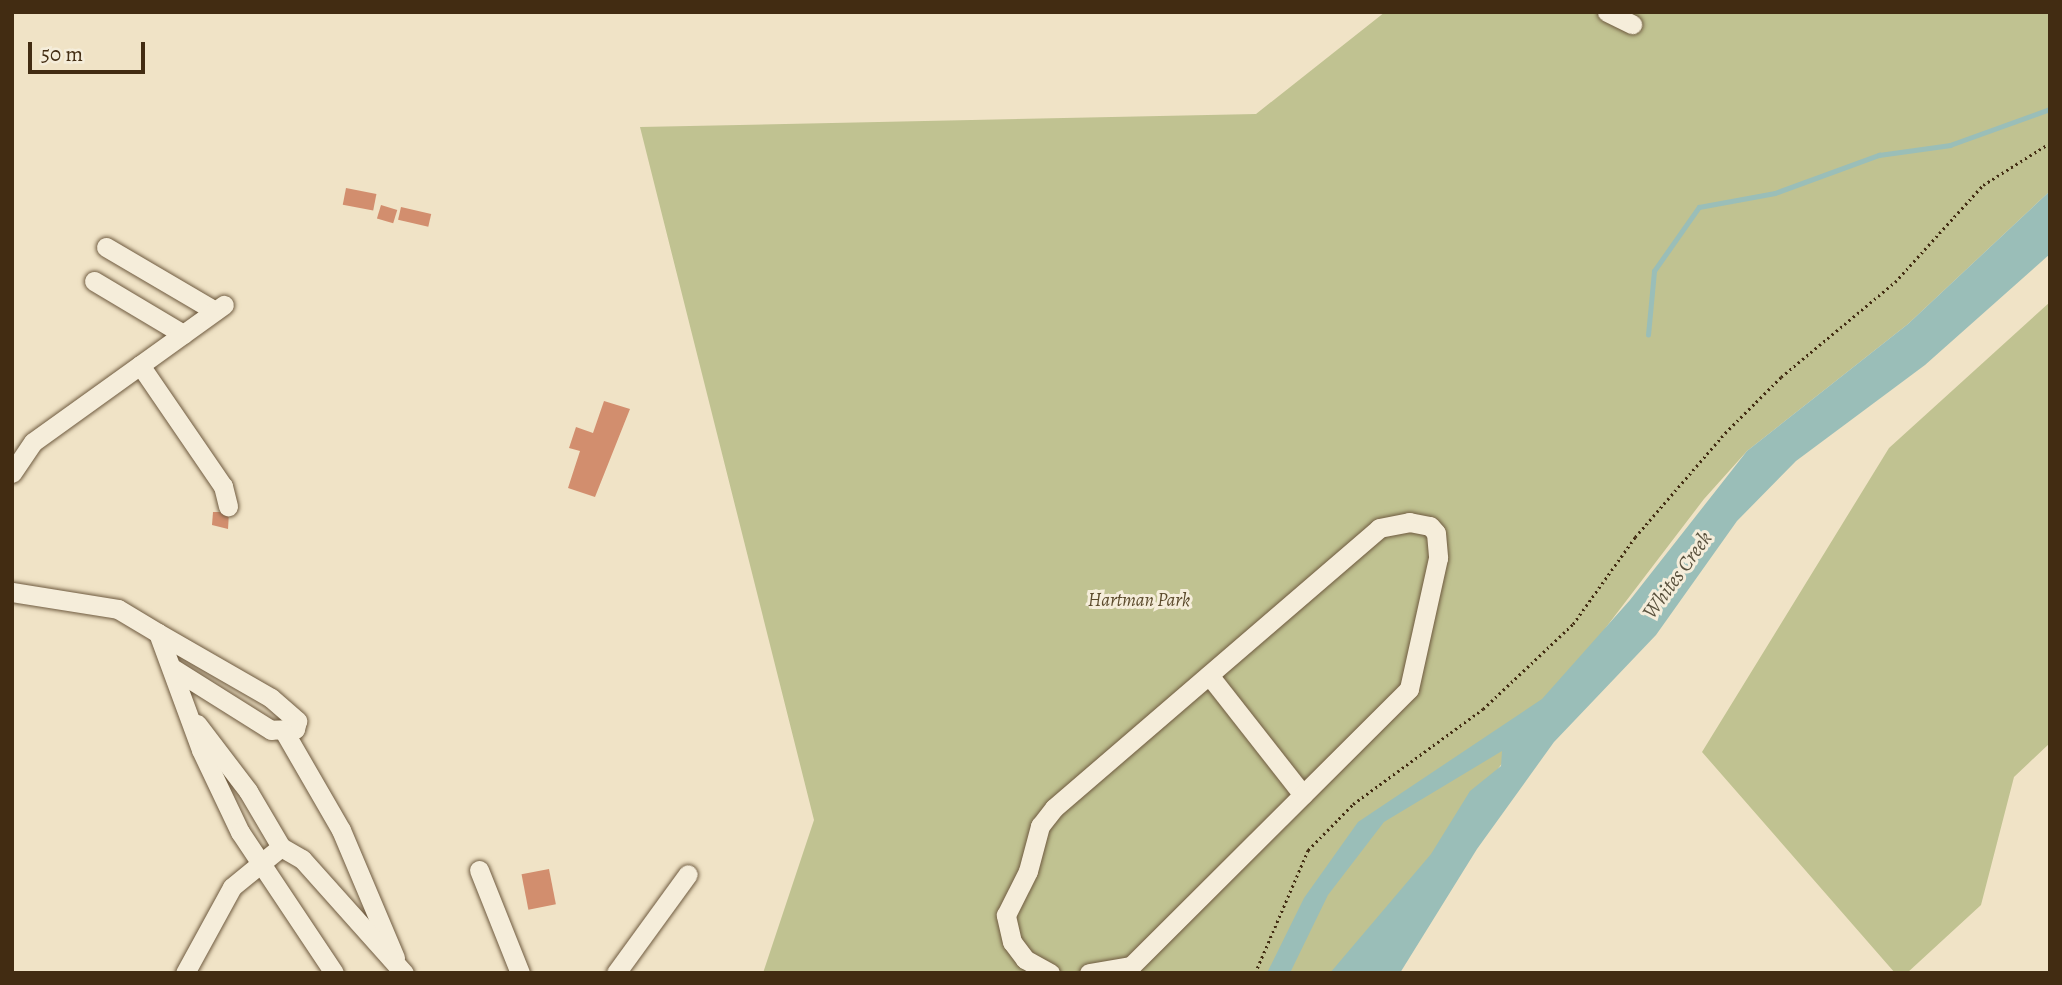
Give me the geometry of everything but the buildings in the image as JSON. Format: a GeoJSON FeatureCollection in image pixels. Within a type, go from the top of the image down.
{"type":"FeatureCollection","features":[{"type":"Feature","properties":{"kind":"street"},"geometry":{"type":"LineString","coordinates":[[1607,12],[1632,24]]}},
{"type":"Feature","properties":{"kind":"street"},"geometry":{"type":"LineString","coordinates":[[12,473],[33,442],[219,308],[106,247]]}},
{"type":"Feature","properties":{"kind":"street"},"geometry":{"type":"LineString","coordinates":[[94,281],[183,334]]}},
{"type":"Feature","properties":{"kind":"street"},"geometry":{"type":"LineString","coordinates":[[140,365],[223,486],[228,506]]}},
{"type":"Feature","properties":{"kind":"street"},"geometry":{"type":"LineString","coordinates":[[1050,973],[1025,959],[1012,942],[1006,915],[1028,871],[1040,826],[1209,675],[1380,528],[1409,522],[1436,533],[1438,558],[1409,689],[1127,969],[1089,973]]}},
{"type":"Feature","properties":{"kind":"street"},"geometry":{"type":"LineString","coordinates":[[12,592],[118,609],[271,698],[297,721],[295,729],[285,733]]}},
{"type":"Feature","properties":{"kind":"street"},"geometry":{"type":"LineString","coordinates":[[158,633],[214,781],[259,864],[334,973]]}},
{"type":"Feature","properties":{"kind":"street"},"geometry":{"type":"LineString","coordinates":[[172,668],[285,733],[341,830],[401,969]]}},
{"type":"Feature","properties":{"kind":"street"},"geometry":{"type":"LineString","coordinates":[[1209,675],[1303,795]]}},
{"type":"Feature","properties":{"kind":"street"},"geometry":{"type":"LineString","coordinates":[[192,718],[248,791],[281,847],[302,859],[401,969]]}},
{"type":"Feature","properties":{"kind":"street"},"geometry":{"type":"LineString","coordinates":[[185,973],[232,887],[281,847]]}},
{"type":"Feature","properties":{"kind":"street"},"geometry":{"type":"LineString","coordinates":[[479,870],[520,973]]}},
{"type":"Feature","properties":{"kind":"street"},"geometry":{"type":"LineString","coordinates":[[616,973],[688,874]]}},
{"type":"Feature","properties":{"kind":"path"},"geometry":{"type":"LineString","coordinates":[[1255,973],[1308,850],[1353,804],[1483,709],[1573,624],[1635,537],[1725,433],[1781,377],[1895,282],[1983,186],[2050,142]]}},
{"type":"Feature","properties":{"kind":"green space","name":"Hartman Park"},"geometry":{"type":"Polygon","coordinates":[[[1385,12],[2050,12],[2050,191],[1908,324],[1747,451],[1704,499],[1342,973],[763,973],[814,820],[640,127],[1256,114],[1385,12]]]}},
{"type":"Feature","properties":{"kind":"green space"},"geometry":{"type":"Polygon","coordinates":[[[2050,302],[2050,743],[2014,777],[1981,905],[1907,973],[1895,973],[1702,752],[1889,448],[2050,302]]]}},
{"type":"Feature","properties":{"kind":"water","name":"Whites Creek"},"geometry":{"type":"Polygon","coordinates":[[[2050,191],[2050,254],[1925,365],[1796,461],[1737,521],[1656,635],[1554,742],[1477,849],[1400,973],[1330,973],[1431,854],[1470,791],[1501,766],[1502,751],[1384,822],[1328,895],[1290,973],[1267,973],[1304,898],[1358,822],[1542,699],[1630,600],[1747,451],[1908,324],[2050,191]]]}},
{"type":"Feature","properties":{"kind":"waterway"},"geometry":{"type":"LineString","coordinates":[[1648,335],[1654,271],[1699,207],[1775,193],[1879,155],[1950,145],[2050,109]]}}]}
